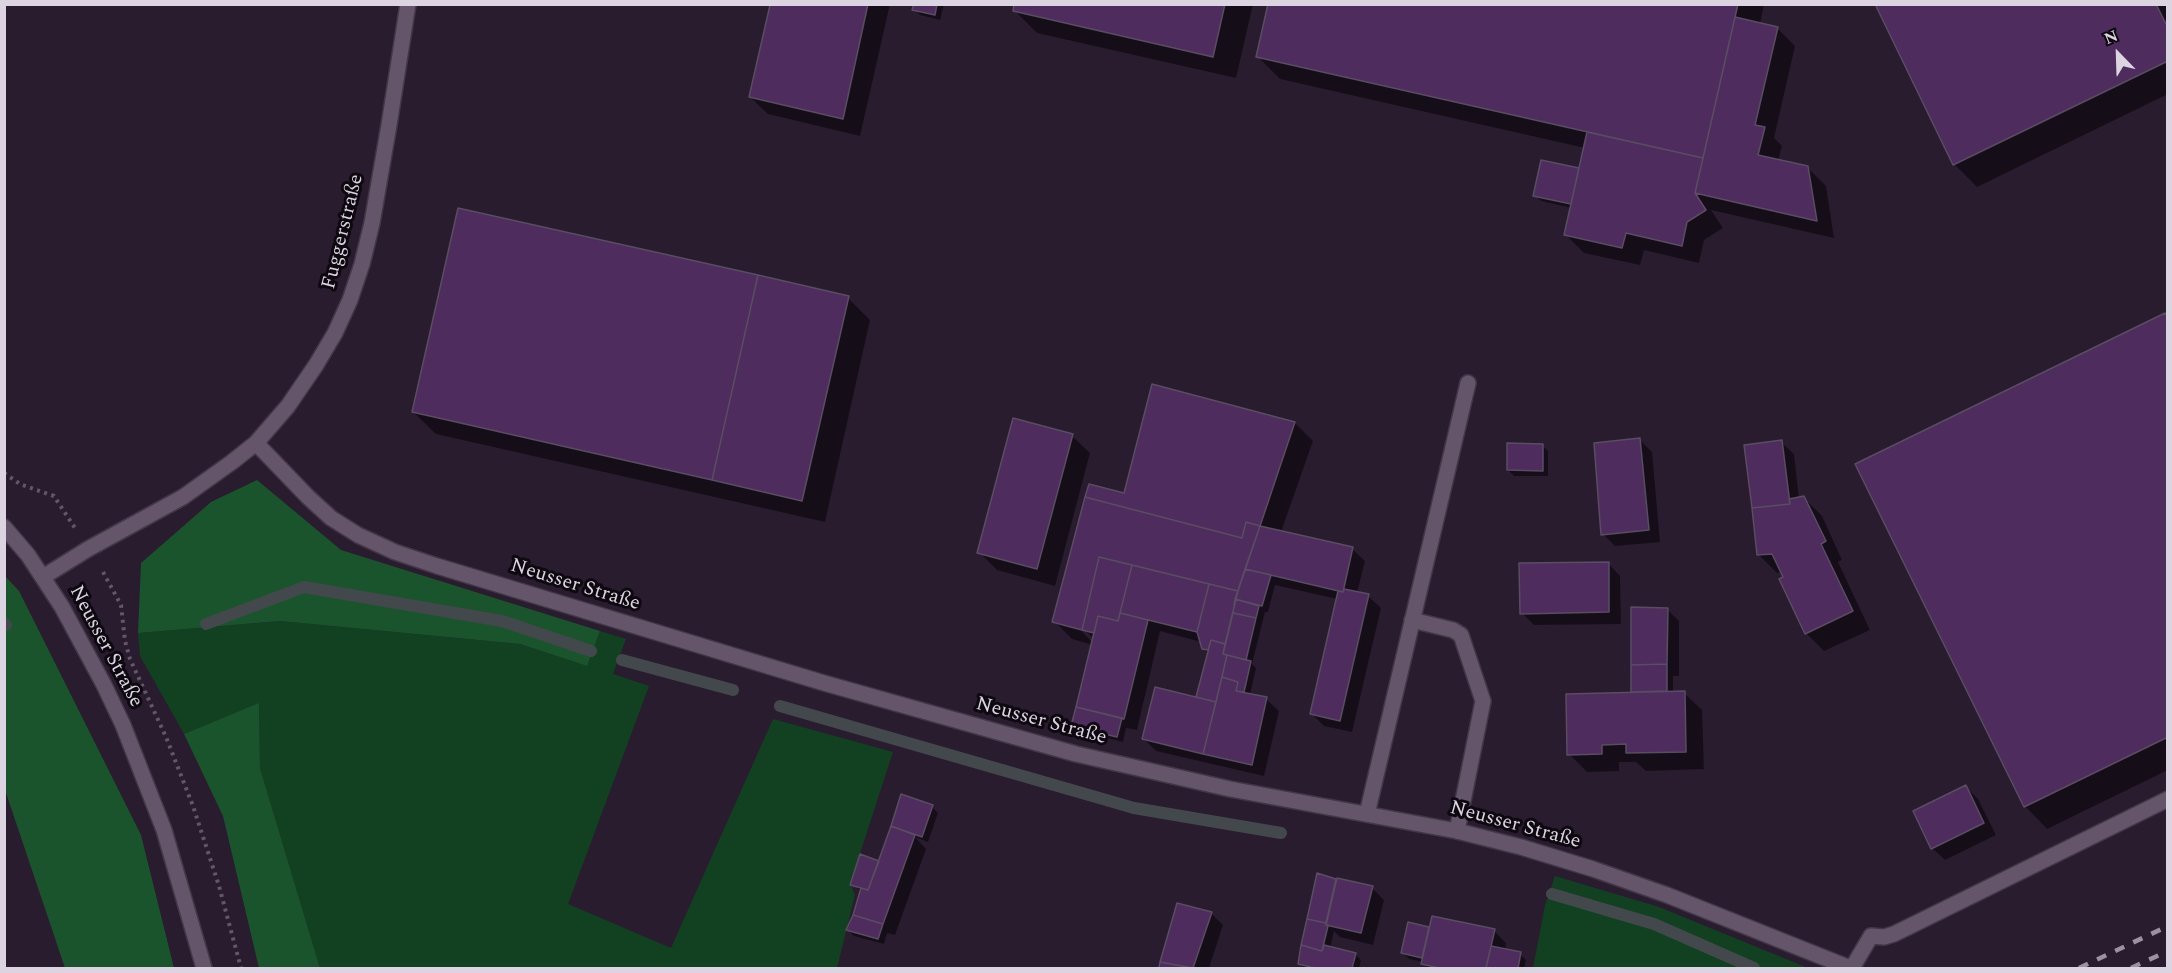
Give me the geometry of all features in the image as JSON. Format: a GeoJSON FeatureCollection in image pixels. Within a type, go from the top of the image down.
{"type":"FeatureCollection","features":[{"type":"Feature","properties":{"kind":"street","name":"Fuggerstraße"},"geometry":{"type":"LineString","coordinates":[[43,577],[88,549],[183,497],[256,443],[288,406],[316,365],[335,333],[356,283],[372,223],[408,4]]}},
{"type":"Feature","properties":{"kind":"street"},"geometry":{"type":"LineString","coordinates":[[1367,814],[1468,383]]}},
{"type":"Feature","properties":{"kind":"street","name":"Neusser Straße"},"geometry":{"type":"LineString","coordinates":[[256,443],[331,518],[358,535],[394,552],[1009,736],[1157,773],[1457,831],[1593,869],[1667,895],[1851,969]]}},
{"type":"Feature","properties":{"kind":"street","name":"Neusser Straße"},"geometry":{"type":"LineString","coordinates":[[4,527],[43,577],[83,643],[104,685],[146,779],[170,848],[204,969]]}},
{"type":"Feature","properties":{"kind":"street"},"geometry":{"type":"LineString","coordinates":[[1412,620],[1453,630],[1461,635],[1483,701],[1457,831]]}},
{"type":"Feature","properties":{"kind":"street"},"geometry":{"type":"LineString","coordinates":[[1851,969],[1871,936],[1884,937],[1894,934],[2168,799]]}},
{"type":"Feature","properties":{"kind":"green space"},"geometry":{"type":"Polygon","coordinates":[[[257,480],[341,550],[600,631],[587,666],[520,644],[280,621],[138,633],[141,563],[211,502],[257,480]]]}},
{"type":"Feature","properties":{"kind":"green space"},"geometry":{"type":"Polygon","coordinates":[[[4,575],[19,591],[141,835],[174,968],[65,968],[5,790],[4,575]]]}},
{"type":"Feature","properties":{"kind":"green space"},"geometry":{"type":"Polygon","coordinates":[[[280,621],[520,644],[587,666],[600,631],[626,639],[613,674],[649,686],[568,904],[671,948],[773,719],[893,752],[850,884],[855,895],[837,968],[320,968],[260,768],[259,704],[184,734],[140,656],[138,633],[280,621]]]}},
{"type":"Feature","properties":{"kind":"green space"},"geometry":{"type":"Polygon","coordinates":[[[259,703],[260,768],[320,968],[259,968],[223,816],[184,734],[259,703]]]}},
{"type":"Feature","properties":{"kind":"green space"},"geometry":{"type":"Polygon","coordinates":[[[1555,876],[1659,907],[1808,968],[1533,968],[1545,905],[1555,876]]]}},
{"type":"Feature","properties":{"kind":"building"},"geometry":{"type":"Polygon","coordinates":[[[868,4],[843,119],[749,97],[770,5],[868,4]]]}},
{"type":"Feature","properties":{"kind":"building"},"geometry":{"type":"Polygon","coordinates":[[[914,4],[937,4],[935,15],[912,10],[914,4]]]}},
{"type":"Feature","properties":{"kind":"building"},"geometry":{"type":"Polygon","coordinates":[[[1014,4],[1225,4],[1213,57],[1013,11],[1014,4]]]}},
{"type":"Feature","properties":{"kind":"building"},"geometry":{"type":"Polygon","coordinates":[[[1268,4],[1738,4],[1703,158],[1256,57],[1268,4]]]}},
{"type":"Feature","properties":{"kind":"building"},"geometry":{"type":"Polygon","coordinates":[[[1875,4],[2156,4],[2168,28],[2168,61],[1953,165],[1875,4]]]}},
{"type":"Feature","properties":{"kind":"building"},"geometry":{"type":"Polygon","coordinates":[[[1735,17],[1778,27],[1755,125],[1765,127],[1758,155],[1808,166],[1817,221],[1695,193],[1735,17]]]}},
{"type":"Feature","properties":{"kind":"building"},"geometry":{"type":"Polygon","coordinates":[[[1587,132],[1703,158],[1695,193],[1706,210],[1687,222],[1682,246],[1626,233],[1622,248],[1564,235],[1587,132]]]}},
{"type":"Feature","properties":{"kind":"building"},"geometry":{"type":"Polygon","coordinates":[[[1541,160],[1579,168],[1571,204],[1533,196],[1541,160]]]}},
{"type":"Feature","properties":{"kind":"building"},"geometry":{"type":"Polygon","coordinates":[[[458,208],[758,275],[712,480],[412,412],[458,208]]]}},
{"type":"Feature","properties":{"kind":"building"},"geometry":{"type":"Polygon","coordinates":[[[758,275],[849,296],[802,501],[712,480],[758,275]]]}},
{"type":"Feature","properties":{"kind":"building"},"geometry":{"type":"Polygon","coordinates":[[[2165,313],[2168,318],[2168,737],[2024,807],[1855,464],[2165,313]]]}},
{"type":"Feature","properties":{"kind":"building"},"geometry":{"type":"Polygon","coordinates":[[[1152,384],[1295,422],[1260,526],[1246,522],[1242,538],[1085,497],[1089,484],[1124,493],[1152,384]]]}},
{"type":"Feature","properties":{"kind":"building"},"geometry":{"type":"Polygon","coordinates":[[[1013,418],[1073,434],[1037,569],[977,553],[1013,418]]]}},
{"type":"Feature","properties":{"kind":"building"},"geometry":{"type":"Polygon","coordinates":[[[1640,438],[1649,530],[1601,535],[1594,443],[1640,438]]]}},
{"type":"Feature","properties":{"kind":"building"},"geometry":{"type":"Polygon","coordinates":[[[1782,440],[1790,504],[1752,508],[1744,445],[1782,440]]]}},
{"type":"Feature","properties":{"kind":"building"},"geometry":{"type":"Polygon","coordinates":[[[1507,443],[1543,444],[1543,471],[1507,470],[1507,443]]]}},
{"type":"Feature","properties":{"kind":"building"},"geometry":{"type":"Polygon","coordinates":[[[1804,496],[1826,541],[1821,544],[1853,611],[1805,634],[1779,579],[1783,577],[1772,554],[1757,555],[1752,508],[1790,504],[1789,499],[1804,496]]]}},
{"type":"Feature","properties":{"kind":"building"},"geometry":{"type":"Polygon","coordinates":[[[1085,497],[1242,538],[1246,522],[1260,526],[1238,591],[1099,557],[1082,630],[1052,622],[1085,497]]]}},
{"type":"Feature","properties":{"kind":"building"},"geometry":{"type":"Polygon","coordinates":[[[1260,526],[1353,547],[1343,592],[1245,569],[1260,526]]]}},
{"type":"Feature","properties":{"kind":"building"},"geometry":{"type":"Polygon","coordinates":[[[1099,557],[1132,565],[1118,621],[1098,616],[1094,633],[1082,630],[1099,557]]]}},
{"type":"Feature","properties":{"kind":"building"},"geometry":{"type":"Polygon","coordinates":[[[1609,562],[1609,612],[1520,614],[1519,563],[1609,562]]]}},
{"type":"Feature","properties":{"kind":"building"},"geometry":{"type":"Polygon","coordinates":[[[1132,565],[1209,584],[1197,632],[1120,613],[1132,565]]]}},
{"type":"Feature","properties":{"kind":"building"},"geometry":{"type":"Polygon","coordinates":[[[1245,569],[1271,575],[1262,606],[1235,599],[1245,569]]]}},
{"type":"Feature","properties":{"kind":"building"},"geometry":{"type":"Polygon","coordinates":[[[1209,584],[1238,591],[1225,644],[1211,640],[1208,650],[1202,649],[1197,632],[1209,584]]]}},
{"type":"Feature","properties":{"kind":"building"},"geometry":{"type":"Polygon","coordinates":[[[1344,589],[1369,594],[1340,721],[1310,714],[1338,591],[1343,592],[1344,589]]]}},
{"type":"Feature","properties":{"kind":"building"},"geometry":{"type":"Polygon","coordinates":[[[1235,599],[1259,606],[1256,618],[1233,613],[1235,599]]]}},
{"type":"Feature","properties":{"kind":"building"},"geometry":{"type":"Polygon","coordinates":[[[1631,607],[1668,608],[1667,664],[1631,665],[1631,607]]]}},
{"type":"Feature","properties":{"kind":"building"},"geometry":{"type":"Polygon","coordinates":[[[1120,613],[1148,620],[1124,719],[1076,707],[1098,616],[1118,621],[1120,613]]]}},
{"type":"Feature","properties":{"kind":"building"},"geometry":{"type":"Polygon","coordinates":[[[1233,613],[1256,618],[1246,660],[1223,654],[1233,613]]]}},
{"type":"Feature","properties":{"kind":"building"},"geometry":{"type":"Polygon","coordinates":[[[1211,640],[1225,644],[1223,654],[1227,655],[1216,702],[1196,697],[1211,640]]]}},
{"type":"Feature","properties":{"kind":"building"},"geometry":{"type":"Polygon","coordinates":[[[1227,655],[1251,661],[1244,692],[1236,691],[1238,682],[1222,677],[1227,655]]]}},
{"type":"Feature","properties":{"kind":"building"},"geometry":{"type":"Polygon","coordinates":[[[1667,664],[1667,691],[1631,692],[1631,665],[1667,664]]]}},
{"type":"Feature","properties":{"kind":"building"},"geometry":{"type":"Polygon","coordinates":[[[1222,677],[1238,682],[1236,691],[1267,697],[1252,765],[1203,754],[1222,677]]]}},
{"type":"Feature","properties":{"kind":"building"},"geometry":{"type":"Polygon","coordinates":[[[1155,687],[1216,702],[1203,754],[1142,739],[1155,687]]]}},
{"type":"Feature","properties":{"kind":"building"},"geometry":{"type":"Polygon","coordinates":[[[1685,691],[1686,752],[1626,753],[1626,744],[1602,745],[1602,754],[1567,755],[1566,694],[1685,691]]]}},
{"type":"Feature","properties":{"kind":"building"},"geometry":{"type":"Polygon","coordinates":[[[1076,707],[1122,718],[1117,737],[1071,726],[1076,707]]]}},
{"type":"Feature","properties":{"kind":"building"},"geometry":{"type":"Polygon","coordinates":[[[1966,785],[1984,823],[1931,849],[1913,811],[1966,785]]]}},
{"type":"Feature","properties":{"kind":"building"},"geometry":{"type":"Polygon","coordinates":[[[901,794],[933,805],[922,837],[891,826],[901,794]]]}},
{"type":"Feature","properties":{"kind":"building"},"geometry":{"type":"Polygon","coordinates":[[[891,826],[915,835],[883,924],[853,915],[861,888],[868,890],[891,826]]]}},
{"type":"Feature","properties":{"kind":"building"},"geometry":{"type":"Polygon","coordinates":[[[860,854],[879,861],[868,890],[850,885],[860,854]]]}},
{"type":"Feature","properties":{"kind":"building"},"geometry":{"type":"Polygon","coordinates":[[[1317,873],[1336,879],[1326,923],[1307,919],[1317,873]]]}},
{"type":"Feature","properties":{"kind":"building"},"geometry":{"type":"Polygon","coordinates":[[[1337,878],[1373,886],[1361,933],[1326,925],[1337,878]]]}},
{"type":"Feature","properties":{"kind":"building"},"geometry":{"type":"Polygon","coordinates":[[[1177,903],[1212,912],[1193,968],[1160,962],[1177,903]]]}},
{"type":"Feature","properties":{"kind":"building"},"geometry":{"type":"Polygon","coordinates":[[[853,915],[883,924],[878,939],[846,930],[853,915]]]}},
{"type":"Feature","properties":{"kind":"building"},"geometry":{"type":"Polygon","coordinates":[[[1432,916],[1495,929],[1486,968],[1439,968],[1421,964],[1432,916]]]}},
{"type":"Feature","properties":{"kind":"building"},"geometry":{"type":"Polygon","coordinates":[[[1307,919],[1326,923],[1328,926],[1322,951],[1301,945],[1307,919]]]}},
{"type":"Feature","properties":{"kind":"building"},"geometry":{"type":"Polygon","coordinates":[[[1408,922],[1429,927],[1422,958],[1401,953],[1408,922]]]}},
{"type":"Feature","properties":{"kind":"building"},"geometry":{"type":"Polygon","coordinates":[[[1301,945],[1322,951],[1324,945],[1356,953],[1352,968],[1315,968],[1298,964],[1301,945]]]}},
{"type":"Feature","properties":{"kind":"building"},"geometry":{"type":"Polygon","coordinates":[[[1491,946],[1521,952],[1518,968],[1486,968],[1491,946]]]}},
{"type":"Feature","properties":{"kind":"building"},"geometry":{"type":"Polygon","coordinates":[[[1160,962],[1187,967],[1187,968],[1159,968],[1160,962]]]}},
{"type":"Feature","properties":{"kind":"waterway"},"geometry":{"type":"LineString","coordinates":[[206,624],[304,587],[502,621],[591,651]]}},
{"type":"Feature","properties":{"kind":"waterway"},"geometry":{"type":"LineString","coordinates":[[622,660],[733,690]]}},
{"type":"Feature","properties":{"kind":"waterway"},"geometry":{"type":"LineString","coordinates":[[780,706],[1134,808],[1281,833]]}},
{"type":"Feature","properties":{"kind":"waterway"},"geometry":{"type":"LineString","coordinates":[[1552,894],[1654,924],[1754,968]]}},
{"type":"Feature","properties":{"kind":"railway"},"geometry":{"type":"LineString","coordinates":[[2079,968],[2168,926]]}},
{"type":"Feature","properties":{"kind":"railway"},"geometry":{"type":"LineString","coordinates":[[2131,968],[2168,951]]}}]}
